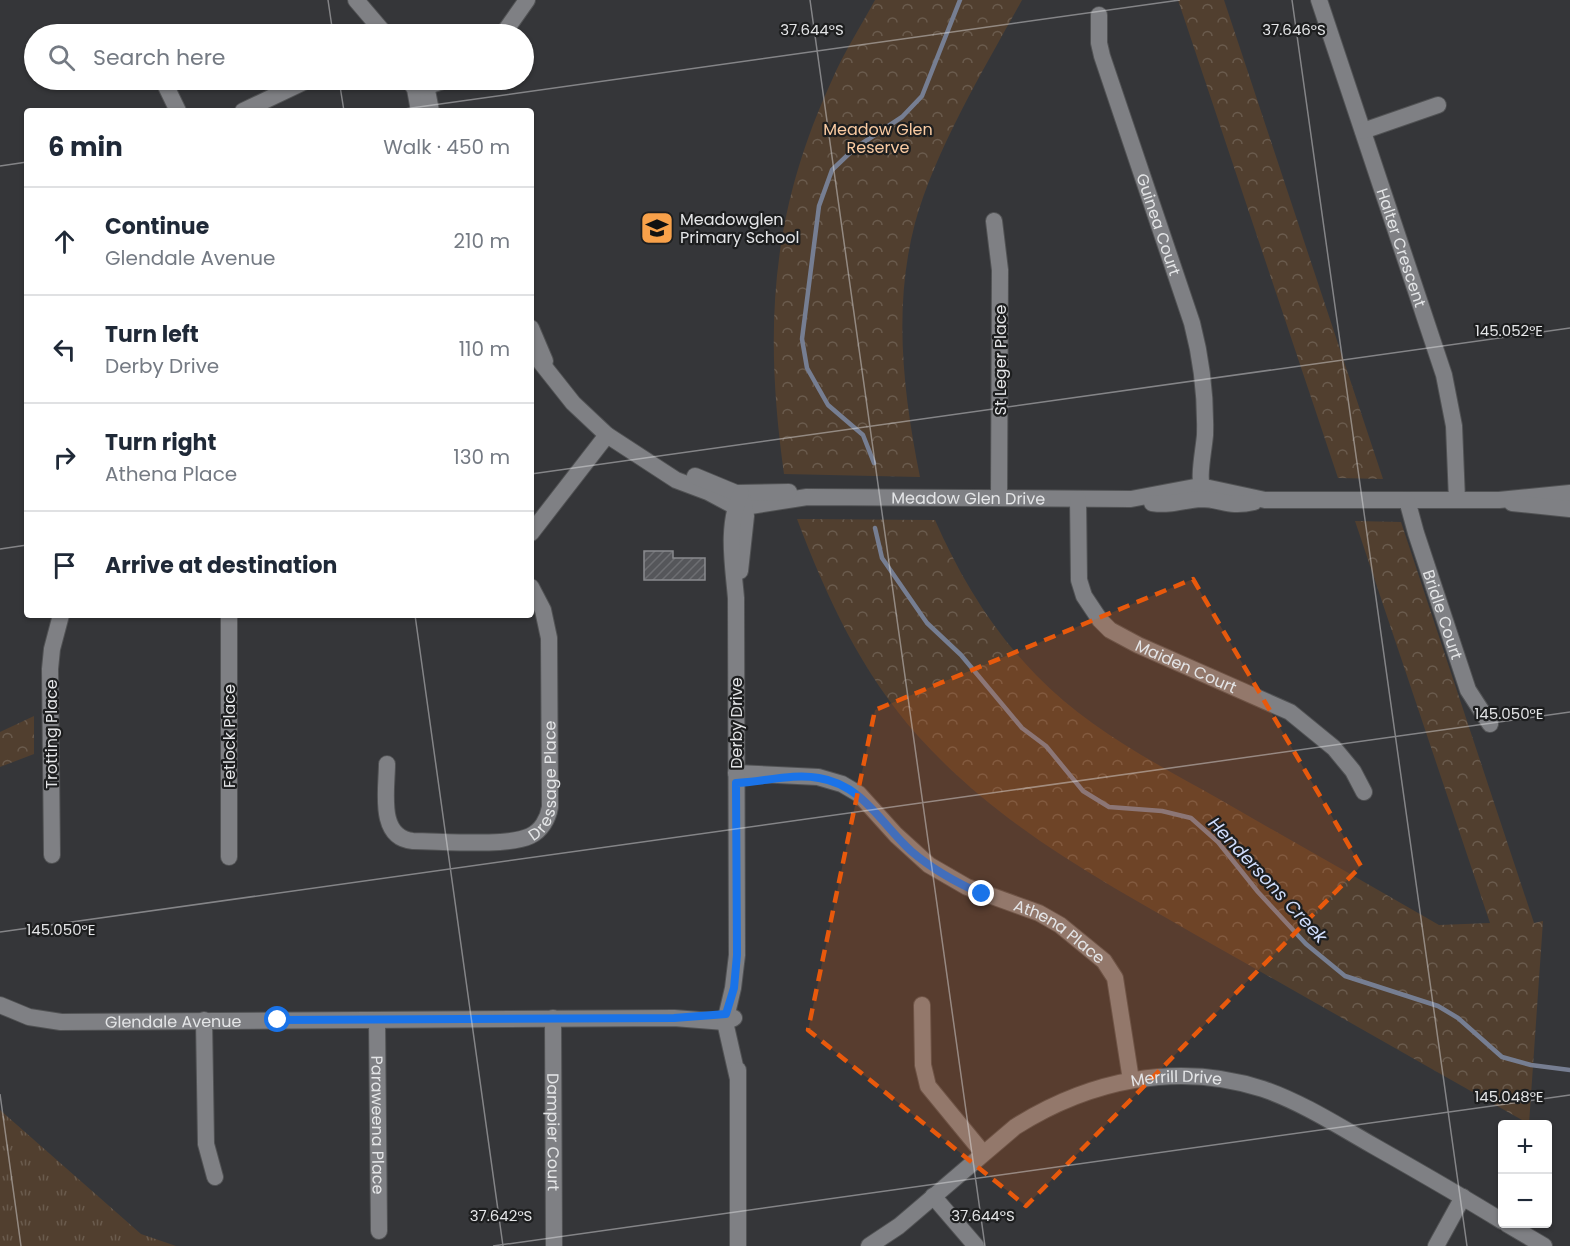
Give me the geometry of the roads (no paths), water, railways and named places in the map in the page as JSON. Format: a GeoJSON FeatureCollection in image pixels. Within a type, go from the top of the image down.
{"type":"FeatureCollection","features":[{"type":"Feature","properties":{"kind":"street"},"geometry":{"type":"LineString","coordinates":[[356,0],[373,24]]}},
{"type":"Feature","properties":{"kind":"street"},"geometry":{"type":"LineString","coordinates":[[510,24],[527,0]]}},
{"type":"Feature","properties":{"kind":"street","name":"Halter Crescent"},"geometry":{"type":"LineString","coordinates":[[1319,0],[1444,375],[1454,426],[1457,500]]}},
{"type":"Feature","properties":{"kind":"street","name":"Guinea Court"},"geometry":{"type":"LineString","coordinates":[[1099,15],[1099,43],[1102,56],[1195,334],[1204,382],[1205,491]]}},
{"type":"Feature","properties":{"kind":"street"},"geometry":{"type":"LineString","coordinates":[[168,90],[177,108]]}},
{"type":"Feature","properties":{"kind":"street"},"geometry":{"type":"LineString","coordinates":[[249,108],[287,90]]}},
{"type":"Feature","properties":{"kind":"street"},"geometry":{"type":"LineString","coordinates":[[419,108],[421,90]]}},
{"type":"Feature","properties":{"kind":"street"},"geometry":{"type":"LineString","coordinates":[[424,90],[430,108]]}},
{"type":"Feature","properties":{"kind":"street"},"geometry":{"type":"LineString","coordinates":[[1363,130],[1438,105]]}},
{"type":"Feature","properties":{"kind":"street","name":"St Leger Place"},"geometry":{"type":"LineString","coordinates":[[994,221],[1000,270],[999,498]]}},
{"type":"Feature","properties":{"kind":"street","name":"Meadow Glen Drive"},"geometry":{"type":"LineString","coordinates":[[534,336],[549,373]]}},
{"type":"Feature","properties":{"kind":"street","name":"Meadow Glen Drive"},"geometry":{"type":"LineString","coordinates":[[534,354],[573,403],[607,435],[653,466],[705,479],[741,503],[777,491],[807,497],[1131,499],[1166,505],[1205,491],[1230,506],[1265,500],[1499,500],[1570,493]]}},
{"type":"Feature","properties":{"kind":"street"},"geometry":{"type":"LineString","coordinates":[[534,529],[607,435]]}},
{"type":"Feature","properties":{"kind":"street","name":"Maiden Court"},"geometry":{"type":"LineString","coordinates":[[1078,499],[1079,580],[1084,596],[1100,620],[1122,637],[1290,712],[1320,734],[1340,754],[1353,771],[1364,792]]}},
{"type":"Feature","properties":{"kind":"street","name":"Bridle Court"},"geometry":{"type":"LineString","coordinates":[[1407,500],[1468,690],[1490,724]]}},
{"type":"Feature","properties":{"kind":"street","name":"Meadow Glen Drive"},"geometry":{"type":"LineString","coordinates":[[1499,500],[1534,507],[1570,509]]}},
{"type":"Feature","properties":{"kind":"street","name":"Derby Drive"},"geometry":{"type":"LineString","coordinates":[[738,1246],[738,1079],[728,1018],[737,955],[736,598],[744,546],[741,503]]}},
{"type":"Feature","properties":{"kind":"street","name":"Dressage Place"},"geometry":{"type":"LineString","coordinates":[[387,764],[387,814],[393,831],[402,838],[413,841],[514,840],[532,836],[543,825],[550,807],[550,649],[543,610],[534,592]]}},
{"type":"Feature","properties":{"kind":"street","name":"Trotting Place"},"geometry":{"type":"LineString","coordinates":[[52,855],[50,669],[55,632],[60,618]]}},
{"type":"Feature","properties":{"kind":"street","name":"Fetlock Place"},"geometry":{"type":"LineString","coordinates":[[229,618],[229,857]]}},
{"type":"Feature","properties":{"kind":"street","name":"Athena Place"},"geometry":{"type":"LineString","coordinates":[[736,778],[767,773],[787,777],[818,777],[851,789],[866,801],[911,850],[929,865],[975,891],[1049,918],[1098,955],[1114,978],[1131,1080]]}},
{"type":"Feature","properties":{"kind":"street","name":"Glendale Avenue"},"geometry":{"type":"LineString","coordinates":[[0,1005],[29,1017],[62,1022],[728,1018]]}},
{"type":"Feature","properties":{"kind":"street"},"geometry":{"type":"LineString","coordinates":[[922,1005],[923,1065],[928,1086],[983,1153]]}},
{"type":"Feature","properties":{"kind":"street","name":"Dampier Court"},"geometry":{"type":"LineString","coordinates":[[553,1018],[554,1246]]}},
{"type":"Feature","properties":{"kind":"street"},"geometry":{"type":"LineString","coordinates":[[204,1020],[206,1144],[215,1178]]}},
{"type":"Feature","properties":{"kind":"street","name":"Paraweena Place"},"geometry":{"type":"LineString","coordinates":[[377,1020],[379,1232]]}},
{"type":"Feature","properties":{"kind":"street","name":"Merrill Drive"},"geometry":{"type":"LineString","coordinates":[[869,1246],[899,1226],[1015,1127],[1046,1109],[1081,1093],[1131,1080],[1189,1075],[1222,1079],[1263,1089],[1315,1113],[1498,1218]]}},
{"type":"Feature","properties":{"kind":"street"},"geometry":{"type":"LineString","coordinates":[[933,1196],[976,1246]]}},
{"type":"Feature","properties":{"kind":"street"},"geometry":{"type":"LineString","coordinates":[[1436,1246],[1463,1197]]}},
{"type":"Feature","properties":{"kind":"street"},"geometry":{"type":"LineString","coordinates":[[1514,1228],[1544,1246]]}},
{"type":"Feature","properties":{"kind":"waterway","name":"Hendersons Creek"},"geometry":{"type":"LineString","coordinates":[[874,463],[863,435],[828,405],[807,368],[802,339],[819,206],[832,170],[855,148],[902,117],[922,96],[960,0]]}},
{"type":"Feature","properties":{"kind":"waterway","name":"Hendersons Creek"},"geometry":{"type":"LineString","coordinates":[[875,528],[882,558],[927,623],[961,655],[1022,728],[1046,746],[1083,791],[1109,807],[1162,811],[1191,818],[1218,842],[1258,892],[1306,944],[1345,976],[1438,1006],[1458,1018],[1502,1057],[1531,1065],[1570,1070]]}},
{"type":"Feature","properties":{"kind":"place","name":"Meadowglen Primary School"},"geometry":{"type":"Point","coordinates":[657,228]}},
{"type":"Feature","properties":{"kind":"park label","name":"Meadow Glen Reserve"},"geometry":{"type":"Point","coordinates":[878,138]}}]}
